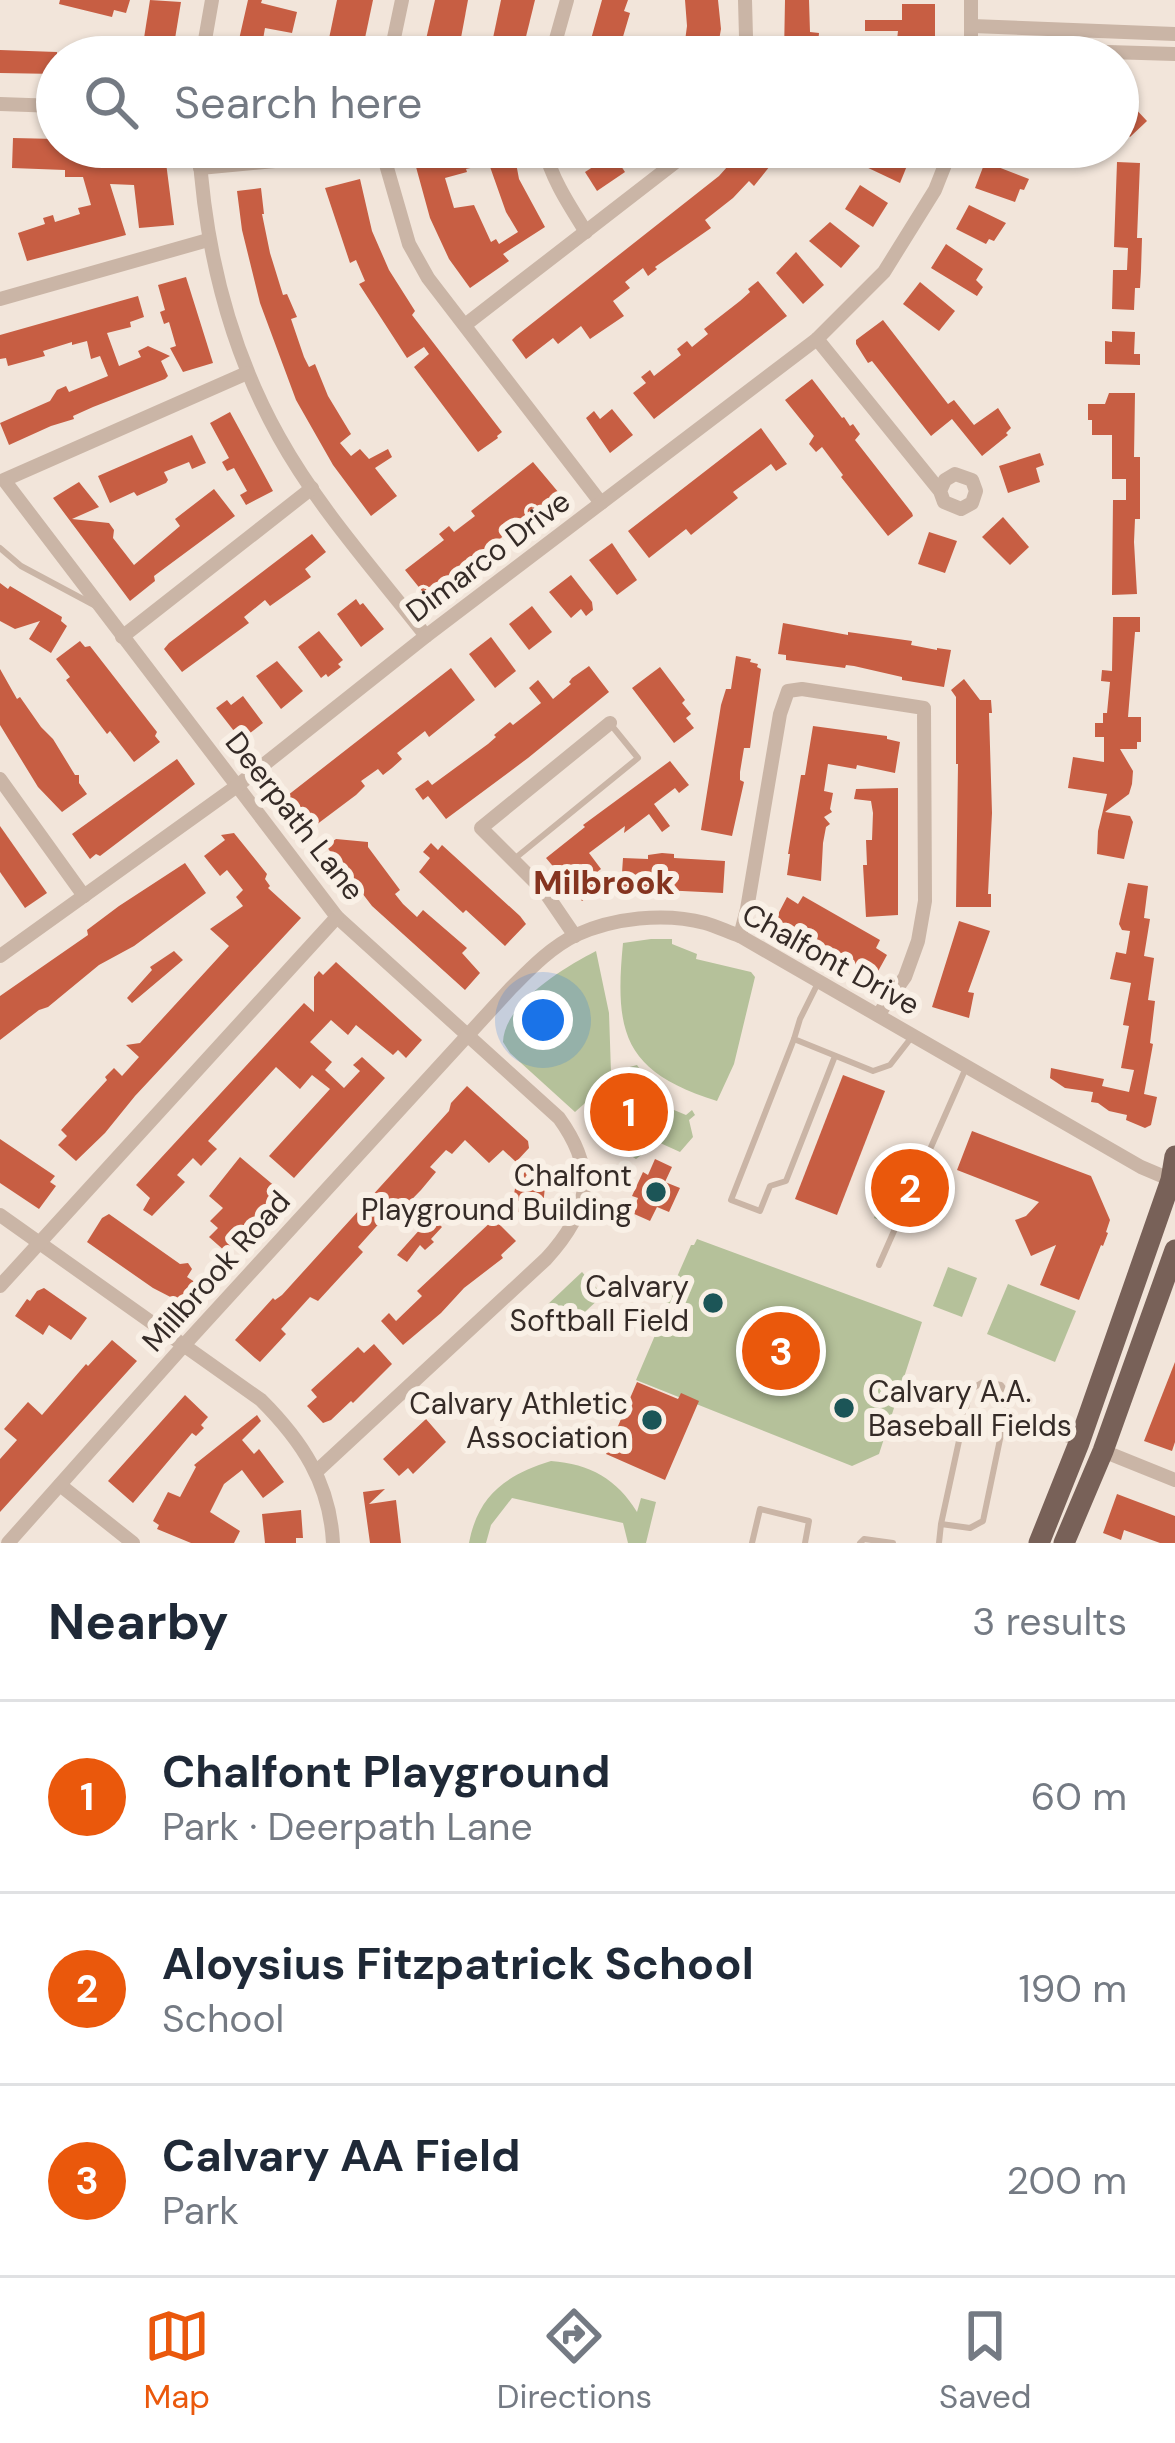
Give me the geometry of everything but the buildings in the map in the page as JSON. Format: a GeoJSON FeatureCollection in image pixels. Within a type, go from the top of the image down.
{"type":"FeatureCollection","features":[{"type":"Feature","properties":{"kind":"main road"},"geometry":{"type":"LineString","coordinates":[[1039,1543],[1173,1181],[1175,1156]]}},
{"type":"Feature","properties":{"kind":"main road"},"geometry":{"type":"LineString","coordinates":[[1064,1543],[1103,1451],[1175,1250]]}},
{"type":"Feature","properties":{"kind":"street"},"geometry":{"type":"LineString","coordinates":[[206,36],[212,0]]}},
{"type":"Feature","properties":{"kind":"street"},"geometry":{"type":"LineString","coordinates":[[394,36],[402,0]]}},
{"type":"Feature","properties":{"kind":"street"},"geometry":{"type":"LineString","coordinates":[[556,36],[567,0]]}},
{"type":"Feature","properties":{"kind":"street"},"geometry":{"type":"LineString","coordinates":[[745,0],[746,36]]}},
{"type":"Feature","properties":{"kind":"street"},"geometry":{"type":"LineString","coordinates":[[971,0],[972,36]]}},
{"type":"Feature","properties":{"kind":"street"},"geometry":{"type":"LineString","coordinates":[[972,26],[1175,34]]}},
{"type":"Feature","properties":{"kind":"street"},"geometry":{"type":"LineString","coordinates":[[1139,54],[1175,55]]}},
{"type":"Feature","properties":{"kind":"street"},"geometry":{"type":"LineString","coordinates":[[0,104],[36,105]]}},
{"type":"Feature","properties":{"kind":"street"},"geometry":{"type":"LineString","coordinates":[[200,168],[208,240],[226,310],[248,373],[279,437],[312,488],[427,636]]}},
{"type":"Feature","properties":{"kind":"street"},"geometry":{"type":"LineString","coordinates":[[387,168],[409,244],[428,278],[602,503]]}},
{"type":"Feature","properties":{"kind":"street"},"geometry":{"type":"LineString","coordinates":[[550,168],[586,232]]}},
{"type":"Feature","properties":{"kind":"street"},"geometry":{"type":"LineString","coordinates":[[465,325],[668,168]]}},
{"type":"Feature","properties":{"kind":"street","name":"Dimarco Drive"},"geometry":{"type":"LineString","coordinates":[[0,956],[237,786],[818,338],[884,272],[944,168]]}},
{"type":"Feature","properties":{"kind":"street"},"geometry":{"type":"LineString","coordinates":[[0,299],[208,240]]}},
{"type":"Feature","properties":{"kind":"street"},"geometry":{"type":"LineString","coordinates":[[818,338],[940,491]]}},
{"type":"Feature","properties":{"kind":"street"},"geometry":{"type":"LineString","coordinates":[[2,483],[248,373]]}},
{"type":"Feature","properties":{"kind":"street","name":"Deerpath Lane"},"geometry":{"type":"LineString","coordinates":[[2,483],[337,917],[559,1118],[584,1162],[577,1216],[564,1239],[316,1471]]}},
{"type":"Feature","properties":{"kind":"street"},"geometry":{"type":"LineString","coordinates":[[122,637],[312,488]]}},
{"type":"Feature","properties":{"kind":"street"},"geometry":{"type":"LineString","coordinates":[[740,936],[788,691],[802,688],[924,708],[925,901],[905,977],[878,1015]]}},
{"type":"Feature","properties":{"kind":"street"},"geometry":{"type":"LineString","coordinates":[[575,936],[545,892],[481,828],[610,723]]}},
{"type":"Feature","properties":{"kind":"street"},"geometry":{"type":"LineString","coordinates":[[0,779],[84,896]]}},
{"type":"Feature","properties":{"kind":"street"},"geometry":{"type":"LineString","coordinates":[[0,1286],[337,917]]}},
{"type":"Feature","properties":{"kind":"street","name":"Chalfont Drive"},"geometry":{"type":"LineString","coordinates":[[468,1037],[530,969],[575,936],[610,924],[660,918],[705,922],[740,936],[1173,1181]]}},
{"type":"Feature","properties":{"kind":"street","name":"Millbrook Road"},"geometry":{"type":"LineString","coordinates":[[8,1543],[184,1344],[468,1037]]}},
{"type":"Feature","properties":{"kind":"street"},"geometry":{"type":"LineString","coordinates":[[0,1215],[261,1400],[285,1424],[316,1471],[333,1543]]}},
{"type":"Feature","properties":{"kind":"street"},"geometry":{"type":"LineString","coordinates":[[1103,1451],[1175,1480]]}},
{"type":"Feature","properties":{"kind":"street"},"geometry":{"type":"LineString","coordinates":[[60,1485],[133,1543]]}},
{"type":"Feature","properties":{"kind":"lane"},"geometry":{"type":"LineString","coordinates":[[0,548],[21,566],[100,608]]}},
{"type":"Feature","properties":{"kind":"lane"},"geometry":{"type":"LineString","coordinates":[[512,860],[638,758],[610,723]]}},
{"type":"Feature","properties":{"kind":"lane"},"geometry":{"type":"LineString","coordinates":[[819,981],[731,1200],[760,1210],[770,1186],[786,1181],[836,1056]]}},
{"type":"Feature","properties":{"kind":"lane"},"geometry":{"type":"LineString","coordinates":[[794,1039],[873,1071],[890,1066],[913,1036]]}},
{"type":"Feature","properties":{"kind":"lane"},"geometry":{"type":"LineString","coordinates":[[879,1265],[967,1066]]}},
{"type":"Feature","properties":{"kind":"lane"},"geometry":{"type":"LineString","coordinates":[[939,1543],[941,1524],[970,1390],[983,1382],[1001,1385],[1009,1396],[1006,1418],[982,1520],[970,1528],[941,1524]]}},
{"type":"Feature","properties":{"kind":"lane"},"geometry":{"type":"LineString","coordinates":[[1006,1418],[1103,1451]]}},
{"type":"Feature","properties":{"kind":"lane"},"geometry":{"type":"LineString","coordinates":[[752,1543],[760,1509],[809,1521],[805,1543]]}},
{"type":"Feature","properties":{"kind":"lane"},"geometry":{"type":"LineString","coordinates":[[860,1543],[864,1539],[893,1543]]}},
{"type":"Feature","properties":{"kind":"green space"},"geometry":{"type":"Polygon","coordinates":[[[672,939],[672,944],[697,954],[696,959],[751,972],[755,977],[734,1064],[717,1101],[662,1077],[632,1046],[621,1002],[623,943],[672,939]]]}},
{"type":"Feature","properties":{"kind":"green space"},"geometry":{"type":"Polygon","coordinates":[[[596,951],[609,1013],[611,1072],[637,1065],[647,1079],[647,1095],[662,1112],[686,1115],[692,1110],[693,1137],[680,1152],[658,1142],[644,1142],[644,1153],[636,1159],[626,1147],[612,1146],[600,1129],[599,1114],[588,1107],[593,1096],[575,1112],[503,1042],[513,1014],[524,1001],[552,977],[596,951]]]}},
{"type":"Feature","properties":{"kind":"green space"},"geometry":{"type":"Polygon","coordinates":[[[887,1183],[924,1197],[910,1232],[874,1218],[887,1183]]]}},
{"type":"Feature","properties":{"kind":"green space"},"geometry":{"type":"Polygon","coordinates":[[[697,1239],[922,1322],[879,1454],[852,1466],[636,1380],[697,1239]]]}},
{"type":"Feature","properties":{"kind":"green space"},"geometry":{"type":"Polygon","coordinates":[[[948,1267],[977,1278],[962,1317],[933,1306],[948,1267]]]}},
{"type":"Feature","properties":{"kind":"green space"},"geometry":{"type":"Polygon","coordinates":[[[582,1272],[603,1295],[568,1328],[547,1305],[582,1272]]]}},
{"type":"Feature","properties":{"kind":"green space"},"geometry":{"type":"Polygon","coordinates":[[[1008,1284],[1076,1311],[1055,1362],[987,1334],[1008,1284]]]}},
{"type":"Feature","properties":{"kind":"green space"},"geometry":{"type":"Polygon","coordinates":[[[551,1461],[601,1475],[637,1512],[641,1498],[656,1502],[646,1543],[628,1543],[623,1523],[512,1498],[491,1525],[486,1543],[469,1543],[479,1512],[497,1489],[520,1473],[551,1461]]]}},
{"type":"Feature","properties":{"kind":"place","name":"Chalfont Playground"},"geometry":{"type":"Point","coordinates":[629,1112]}},
{"type":"Feature","properties":{"kind":"place","name":"Aloysius Fitzpatrick School"},"geometry":{"type":"Point","coordinates":[910,1188]}},
{"type":"Feature","properties":{"kind":"place","name":"Chalfont Playground Building"},"geometry":{"type":"Point","coordinates":[656,1192]}},
{"type":"Feature","properties":{"kind":"place","name":"Calvary Softball Field"},"geometry":{"type":"Point","coordinates":[713,1303]}},
{"type":"Feature","properties":{"kind":"place","name":"Calvary AA Field"},"geometry":{"type":"Point","coordinates":[781,1351]}},
{"type":"Feature","properties":{"kind":"place","name":"Calvary A.A. Baseball Fields"},"geometry":{"type":"Point","coordinates":[844,1408]}},
{"type":"Feature","properties":{"kind":"place","name":"Calvary Athletic Association"},"geometry":{"type":"Point","coordinates":[652,1420]}},
{"type":"Feature","properties":{"kind":"district","name":"Milbrook"},"geometry":{"type":"Point","coordinates":[604,882]}}]}
